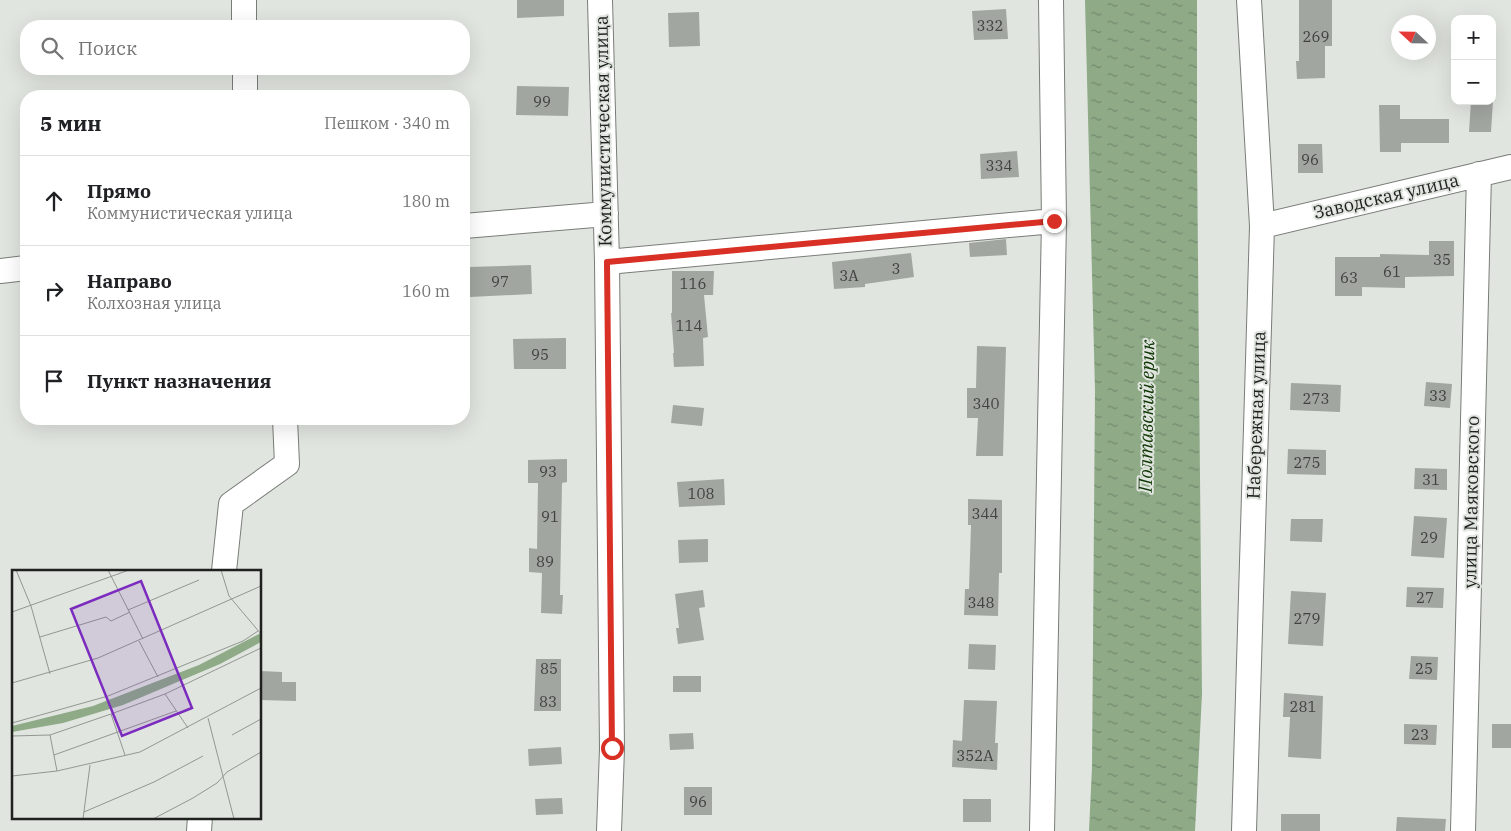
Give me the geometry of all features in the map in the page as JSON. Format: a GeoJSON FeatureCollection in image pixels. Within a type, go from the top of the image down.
{"type":"FeatureCollection","features":[{"type":"Feature","properties":{"kind":"street"},"geometry":{"type":"LineString","coordinates":[[244,0],[244,20]]}},
{"type":"Feature","properties":{"kind":"street","name":"Коммунистическая улица"},"geometry":{"type":"LineString","coordinates":[[600,0],[607,262],[612,748],[609,831]]}},
{"type":"Feature","properties":{"kind":"street"},"geometry":{"type":"LineString","coordinates":[[1042,831],[1054,221],[1051,0]]}},
{"type":"Feature","properties":{"kind":"street","name":"Набережная улица"},"geometry":{"type":"LineString","coordinates":[[1244,831],[1262,226],[1249,0]]}},
{"type":"Feature","properties":{"kind":"street"},"geometry":{"type":"LineString","coordinates":[[245,75],[245,90]]}},
{"type":"Feature","properties":{"kind":"street","name":"Заводская улица"},"geometry":{"type":"LineString","coordinates":[[1262,226],[1511,167]]}},
{"type":"Feature","properties":{"kind":"street","name":"улица Маяковского"},"geometry":{"type":"LineString","coordinates":[[1462,831],[1479,174]]}},
{"type":"Feature","properties":{"kind":"street"},"geometry":{"type":"LineString","coordinates":[[470,225],[606,214]]}},
{"type":"Feature","properties":{"kind":"street"},"geometry":{"type":"LineString","coordinates":[[607,262],[1054,221]]}},
{"type":"Feature","properties":{"kind":"street"},"geometry":{"type":"LineString","coordinates":[[0,271],[20,269]]}},
{"type":"Feature","properties":{"kind":"street"},"geometry":{"type":"LineString","coordinates":[[224,570],[231,504],[287,464],[285,425]]}},
{"type":"Feature","properties":{"kind":"street"},"geometry":{"type":"LineString","coordinates":[[199,831],[200,818]]}},
{"type":"Feature","properties":{"kind":"water","name":"Полтавский ерик"},"geometry":{"type":"Polygon","coordinates":[[[1085,0],[1197,0],[1202,694],[1195,831],[1089,831],[1092,767],[1095,391],[1085,0]]]}},
{"type":"Feature","properties":{"kind":"building"},"geometry":{"type":"Polygon","coordinates":[[[517,0],[564,0],[564,16],[517,18],[517,0]]]}},
{"type":"Feature","properties":{"kind":"building"},"geometry":{"type":"Polygon","coordinates":[[[1299,0],[1332,0],[1332,46],[1325,46],[1325,78],[1297,79],[1296,61],[1299,61],[1299,0]]]}},
{"type":"Feature","properties":{"kind":"building"},"geometry":{"type":"Polygon","coordinates":[[[1006,9],[1008,39],[974,40],[972,11],[1006,9]]]}},
{"type":"Feature","properties":{"kind":"building"},"geometry":{"type":"Polygon","coordinates":[[[699,12],[700,46],[669,47],[668,13],[699,12]]]}},
{"type":"Feature","properties":{"kind":"building"},"geometry":{"type":"Polygon","coordinates":[[[517,86],[569,87],[568,116],[516,115],[517,86]]]}},
{"type":"Feature","properties":{"kind":"building"},"geometry":{"type":"Polygon","coordinates":[[[1379,105],[1400,105],[1400,119],[1449,119],[1449,143],[1401,143],[1401,152],[1380,152],[1379,105]]]}},
{"type":"Feature","properties":{"kind":"building"},"geometry":{"type":"Polygon","coordinates":[[[1471,105],[1493,105],[1491,132],[1469,132],[1471,105]]]}},
{"type":"Feature","properties":{"kind":"building"},"geometry":{"type":"Polygon","coordinates":[[[1298,144],[1322,144],[1323,173],[1298,173],[1298,144]]]}},
{"type":"Feature","properties":{"kind":"building"},"geometry":{"type":"Polygon","coordinates":[[[1017,151],[1019,177],[981,179],[980,154],[1017,151]]]}},
{"type":"Feature","properties":{"kind":"building"},"geometry":{"type":"Polygon","coordinates":[[[1006,239],[1007,255],[970,257],[969,243],[1006,239]]]}},
{"type":"Feature","properties":{"kind":"building"},"geometry":{"type":"Polygon","coordinates":[[[1429,241],[1454,241],[1454,276],[1405,277],[1405,288],[1362,287],[1362,296],[1335,296],[1335,257],[1380,257],[1380,254],[1429,255],[1429,241]]]}},
{"type":"Feature","properties":{"kind":"building"},"geometry":{"type":"Polygon","coordinates":[[[911,253],[914,277],[865,284],[865,287],[834,289],[832,262],[911,253]]]}},
{"type":"Feature","properties":{"kind":"building"},"geometry":{"type":"Polygon","coordinates":[[[531,265],[532,294],[470,297],[470,267],[531,265]]]}},
{"type":"Feature","properties":{"kind":"building"},"geometry":{"type":"Polygon","coordinates":[[[672,271],[714,271],[713,295],[704,295],[708,337],[703,338],[704,366],[674,367],[671,313],[672,271]]]}},
{"type":"Feature","properties":{"kind":"building"},"geometry":{"type":"Polygon","coordinates":[[[566,338],[566,369],[514,369],[513,339],[566,338]]]}},
{"type":"Feature","properties":{"kind":"building"},"geometry":{"type":"Polygon","coordinates":[[[977,346],[1006,347],[1003,456],[976,456],[978,418],[967,418],[967,388],[976,388],[977,346]]]}},
{"type":"Feature","properties":{"kind":"building"},"geometry":{"type":"Polygon","coordinates":[[[1426,382],[1452,384],[1450,408],[1424,406],[1426,382]]]}},
{"type":"Feature","properties":{"kind":"building"},"geometry":{"type":"Polygon","coordinates":[[[1291,383],[1341,385],[1340,412],[1290,410],[1291,383]]]}},
{"type":"Feature","properties":{"kind":"building"},"geometry":{"type":"Polygon","coordinates":[[[673,405],[704,408],[702,426],[671,423],[673,405]]]}},
{"type":"Feature","properties":{"kind":"building"},"geometry":{"type":"Polygon","coordinates":[[[1288,449],[1326,450],[1326,475],[1287,474],[1288,449]]]}},
{"type":"Feature","properties":{"kind":"building"},"geometry":{"type":"Polygon","coordinates":[[[567,459],[567,482],[562,483],[560,595],[563,595],[562,614],[541,613],[542,573],[529,572],[529,548],[537,549],[538,483],[528,483],[528,460],[567,459]]]}},
{"type":"Feature","properties":{"kind":"building"},"geometry":{"type":"Polygon","coordinates":[[[1415,468],[1447,469],[1447,490],[1414,489],[1415,468]]]}},
{"type":"Feature","properties":{"kind":"building"},"geometry":{"type":"Polygon","coordinates":[[[724,479],[725,505],[679,507],[677,482],[724,479]]]}},
{"type":"Feature","properties":{"kind":"building"},"geometry":{"type":"Polygon","coordinates":[[[968,499],[1002,500],[1002,573],[999,573],[998,616],[964,615],[965,589],[969,589],[971,525],[968,525],[968,499]]]}},
{"type":"Feature","properties":{"kind":"building"},"geometry":{"type":"Polygon","coordinates":[[[1414,516],[1447,518],[1444,558],[1411,556],[1414,516]]]}},
{"type":"Feature","properties":{"kind":"building"},"geometry":{"type":"Polygon","coordinates":[[[1291,519],[1323,519],[1322,542],[1290,541],[1291,519]]]}},
{"type":"Feature","properties":{"kind":"building"},"geometry":{"type":"Polygon","coordinates":[[[708,539],[708,562],[679,563],[678,540],[708,539]]]}},
{"type":"Feature","properties":{"kind":"building"},"geometry":{"type":"Polygon","coordinates":[[[1407,587],[1444,588],[1443,608],[1406,607],[1407,587]]]}},
{"type":"Feature","properties":{"kind":"building"},"geometry":{"type":"Polygon","coordinates":[[[703,590],[705,607],[699,608],[704,640],[678,644],[676,628],[679,628],[675,594],[703,590]]]}},
{"type":"Feature","properties":{"kind":"building"},"geometry":{"type":"Polygon","coordinates":[[[1291,591],[1326,593],[1323,646],[1288,644],[1291,591]]]}},
{"type":"Feature","properties":{"kind":"building"},"geometry":{"type":"Polygon","coordinates":[[[969,644],[996,645],[995,670],[968,669],[969,644]]]}},
{"type":"Feature","properties":{"kind":"building"},"geometry":{"type":"Polygon","coordinates":[[[1411,656],[1438,657],[1437,680],[1409,679],[1411,656]]]}},
{"type":"Feature","properties":{"kind":"building"},"geometry":{"type":"Polygon","coordinates":[[[536,659],[561,659],[561,711],[534,711],[536,659]]]}},
{"type":"Feature","properties":{"kind":"building"},"geometry":{"type":"Polygon","coordinates":[[[261,671],[282,672],[282,682],[296,682],[296,701],[261,700],[261,671]]]}},
{"type":"Feature","properties":{"kind":"building"},"geometry":{"type":"Polygon","coordinates":[[[673,676],[701,676],[701,692],[673,692],[673,676]]]}},
{"type":"Feature","properties":{"kind":"building"},"geometry":{"type":"Polygon","coordinates":[[[1284,693],[1323,696],[1321,759],[1288,757],[1290,717],[1283,717],[1284,693]]]}},
{"type":"Feature","properties":{"kind":"building"},"geometry":{"type":"Polygon","coordinates":[[[964,700],[997,701],[995,743],[998,743],[997,770],[952,767],[953,740],[962,741],[964,700]]]}},
{"type":"Feature","properties":{"kind":"building"},"geometry":{"type":"Polygon","coordinates":[[[1404,724],[1437,725],[1436,745],[1404,744],[1404,724]]]}},
{"type":"Feature","properties":{"kind":"building"},"geometry":{"type":"Polygon","coordinates":[[[1492,724],[1511,724],[1511,748],[1492,748],[1492,724]]]}},
{"type":"Feature","properties":{"kind":"building"},"geometry":{"type":"Polygon","coordinates":[[[693,733],[694,749],[670,750],[669,734],[693,733]]]}},
{"type":"Feature","properties":{"kind":"building"},"geometry":{"type":"Polygon","coordinates":[[[561,747],[562,764],[529,766],[528,749],[561,747]]]}},
{"type":"Feature","properties":{"kind":"building"},"geometry":{"type":"Polygon","coordinates":[[[684,787],[712,787],[712,815],[684,815],[684,787]]]}},
{"type":"Feature","properties":{"kind":"building"},"geometry":{"type":"Polygon","coordinates":[[[562,798],[563,814],[536,815],[535,799],[562,798]]]}},
{"type":"Feature","properties":{"kind":"building"},"geometry":{"type":"Polygon","coordinates":[[[963,799],[991,799],[991,822],[963,822],[963,799]]]}},
{"type":"Feature","properties":{"kind":"building"},"geometry":{"type":"Polygon","coordinates":[[[1281,814],[1320,814],[1320,831],[1281,831],[1281,814]]]}},
{"type":"Feature","properties":{"kind":"building"},"geometry":{"type":"Polygon","coordinates":[[[1397,817],[1446,819],[1445,831],[1396,831],[1397,817]]]}},
{"type":"Feature","properties":{"kind":"route"},"geometry":{"type":"LineString","coordinates":[[612,748],[607,262],[1054,221]]}}]}
